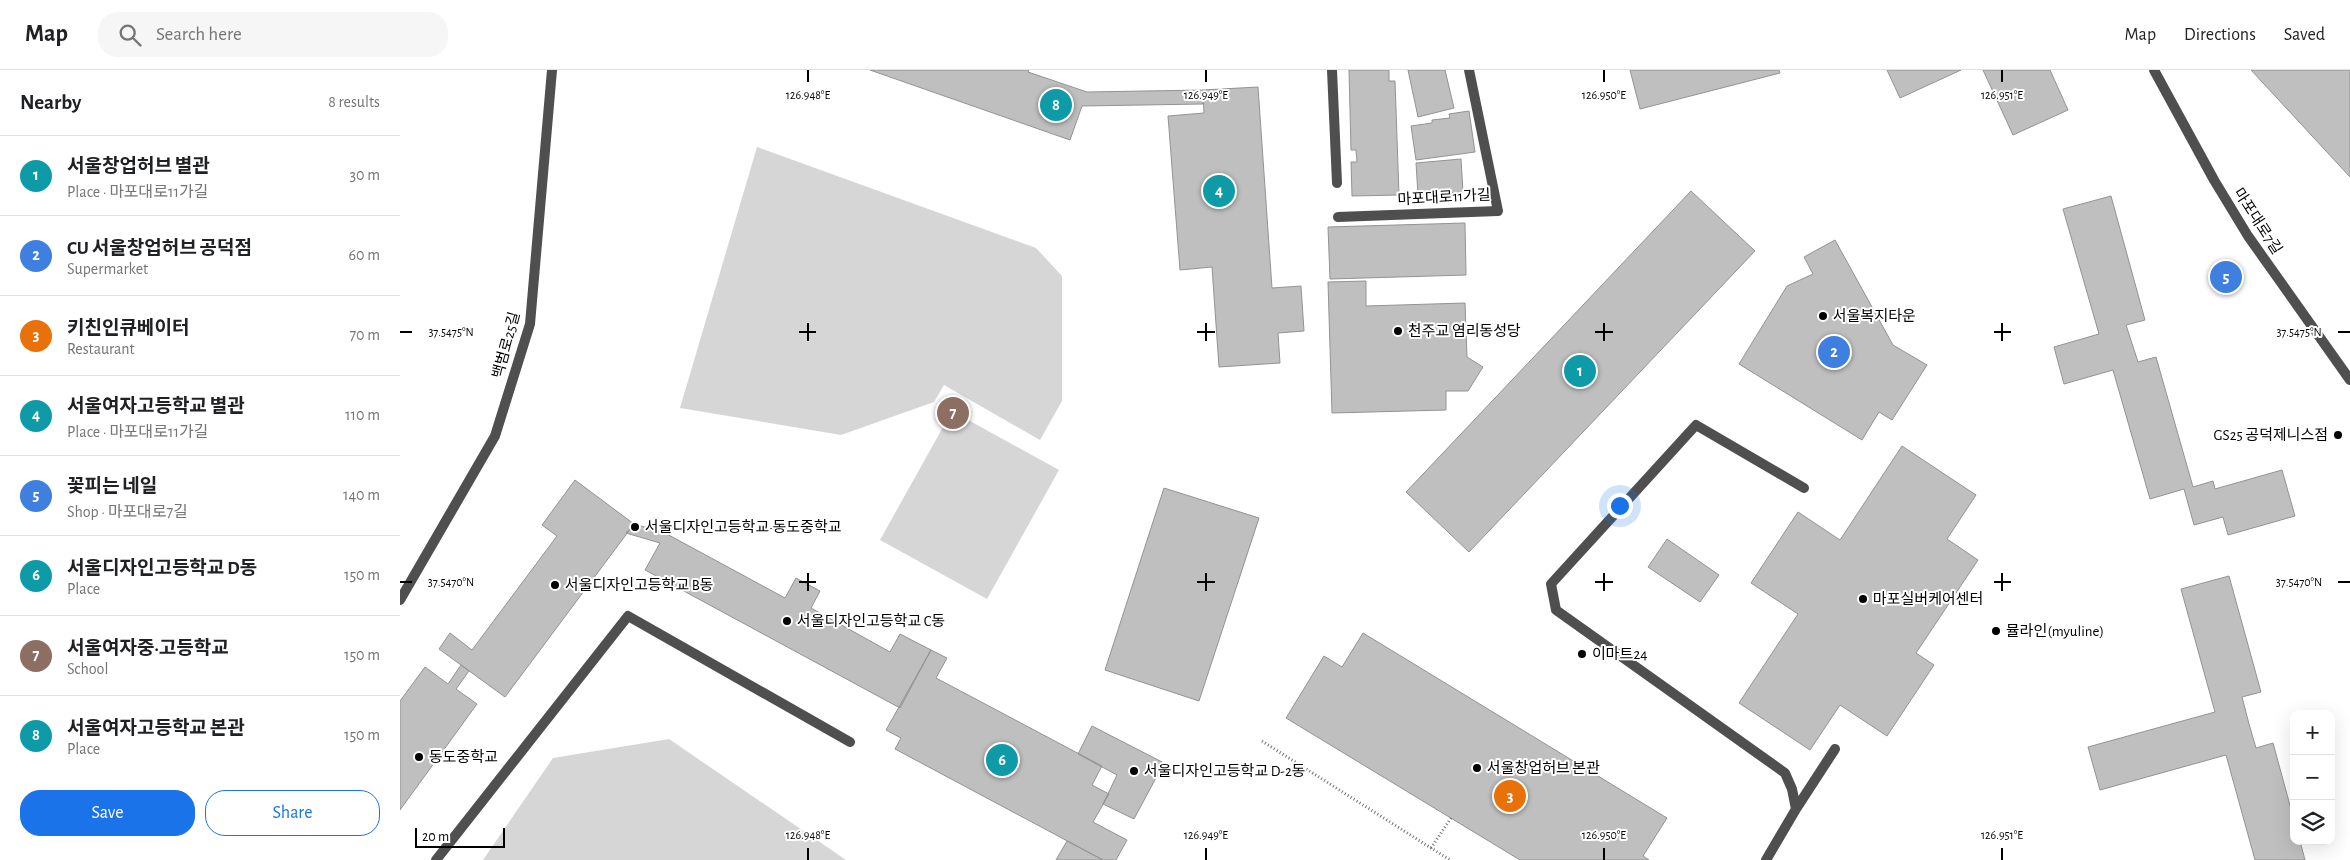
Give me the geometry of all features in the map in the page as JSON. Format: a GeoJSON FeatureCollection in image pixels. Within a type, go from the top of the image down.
{"type":"FeatureCollection","features":[{"type":"Feature","properties":{"kind":"street","name":"백범로25길"},"geometry":{"type":"LineString","coordinates":[[402,594],[495,436],[530,324],[552,70]]}},
{"type":"Feature","properties":{"kind":"street"},"geometry":{"type":"LineString","coordinates":[[1332,70],[1337,183]]}},
{"type":"Feature","properties":{"kind":"street","name":"마포대로11가길"},"geometry":{"type":"LineString","coordinates":[[1338,217],[1498,211],[1469,70]]}},
{"type":"Feature","properties":{"kind":"street","name":"마포대로7길"},"geometry":{"type":"LineString","coordinates":[[2154,70],[2214,180],[2248,236],[2350,380]]}},
{"type":"Feature","properties":{"kind":"street"},"geometry":{"type":"LineString","coordinates":[[1796,809],[1792,789],[1785,773],[1556,610],[1552,584],[1696,425],[1804,488]]}},
{"type":"Feature","properties":{"kind":"street"},"geometry":{"type":"LineString","coordinates":[[436,860],[628,616],[850,742]]}},
{"type":"Feature","properties":{"kind":"street"},"geometry":{"type":"LineString","coordinates":[[1766,860],[1835,749]]}},
{"type":"Feature","properties":{"kind":"path"},"geometry":{"type":"LineString","coordinates":[[1262,741],[1450,860]]}},
{"type":"Feature","properties":{"kind":"path"},"geometry":{"type":"LineString","coordinates":[[1431,848],[1451,818]]}},
{"type":"Feature","properties":{"kind":"shaded area"},"geometry":{"type":"Polygon","coordinates":[[[757,147],[1036,248],[1062,276],[1062,401],[1040,440],[944,385],[934,402],[841,435],[680,408],[757,147]]]}},
{"type":"Feature","properties":{"kind":"shaded area"},"geometry":{"type":"Polygon","coordinates":[[[952,411],[1059,470],[987,599],[880,540],[952,411]]]}},
{"type":"Feature","properties":{"kind":"shaded area"},"geometry":{"type":"Polygon","coordinates":[[[669,739],[846,860],[483,860],[553,758],[669,739]]]}},
{"type":"Feature","properties":{"kind":"building"},"geometry":{"type":"Polygon","coordinates":[[[870,70],[1029,70],[1028,72],[1087,92],[1203,90],[1203,104],[1082,106],[1070,140],[870,70]]]}},
{"type":"Feature","properties":{"kind":"building"},"geometry":{"type":"Polygon","coordinates":[[[1349,70],[1389,70],[1389,81],[1395,81],[1399,195],[1352,196],[1351,162],[1357,162],[1356,150],[1351,150],[1349,70]]]}},
{"type":"Feature","properties":{"kind":"building"},"geometry":{"type":"Polygon","coordinates":[[[1408,70],[1445,70],[1454,108],[1418,117],[1408,70]]]}},
{"type":"Feature","properties":{"kind":"building"},"geometry":{"type":"Polygon","coordinates":[[[1630,70],[1779,70],[1780,73],[1640,109],[1630,70]]]}},
{"type":"Feature","properties":{"kind":"building"},"geometry":{"type":"Polygon","coordinates":[[[1887,70],[1961,70],[1900,98],[1887,70]]]}},
{"type":"Feature","properties":{"kind":"building"},"geometry":{"type":"Polygon","coordinates":[[[1983,70],[2050,70],[2068,110],[2013,135],[1983,70]]]}},
{"type":"Feature","properties":{"kind":"building"},"geometry":{"type":"Polygon","coordinates":[[[2251,70],[2350,70],[2350,177],[2251,70]]]}},
{"type":"Feature","properties":{"kind":"building"},"geometry":{"type":"Polygon","coordinates":[[[1258,87],[1272,288],[1301,286],[1304,331],[1278,333],[1280,363],[1219,367],[1212,267],[1180,270],[1168,116],[1204,113],[1203,90],[1258,87]]]}},
{"type":"Feature","properties":{"kind":"building"},"geometry":{"type":"Polygon","coordinates":[[[1469,111],[1475,152],[1416,160],[1411,126],[1432,123],[1432,120],[1450,118],[1449,114],[1469,111]]]}},
{"type":"Feature","properties":{"kind":"building"},"geometry":{"type":"Polygon","coordinates":[[[1461,159],[1463,192],[1418,195],[1416,163],[1461,159]]]}},
{"type":"Feature","properties":{"kind":"building"},"geometry":{"type":"Polygon","coordinates":[[[1691,191],[1755,251],[1469,552],[1406,492],[1691,191]]]}},
{"type":"Feature","properties":{"kind":"building"},"geometry":{"type":"Polygon","coordinates":[[[2111,196],[2145,320],[2126,325],[2138,362],[2156,357],[2193,487],[2213,481],[2215,489],[2282,470],[2295,516],[2228,535],[2223,517],[2194,525],[2184,489],[2150,499],[2113,370],[2064,384],[2054,347],[2099,334],[2063,209],[2111,196]]]}},
{"type":"Feature","properties":{"kind":"building"},"geometry":{"type":"Polygon","coordinates":[[[1465,223],[1466,275],[1330,279],[1328,227],[1465,223]]]}},
{"type":"Feature","properties":{"kind":"building","name":"서울복지타운"},"geometry":{"type":"Polygon","coordinates":[[[1835,240],[1893,345],[1927,365],[1892,420],[1879,412],[1862,440],[1739,364],[1787,286],[1813,274],[1804,257],[1835,240]]]}},
{"type":"Feature","properties":{"kind":"building","name":"천주교 염리동성당"},"geometry":{"type":"Polygon","coordinates":[[[1366,281],[1366,306],[1465,303],[1467,357],[1483,367],[1468,391],[1446,391],[1446,410],[1332,413],[1328,282],[1366,281]]]}},
{"type":"Feature","properties":{"kind":"building","name":"마포실버케어센터"},"geometry":{"type":"Polygon","coordinates":[[[1902,446],[1976,495],[1947,539],[1978,560],[1916,653],[1934,665],[1887,736],[1840,705],[1810,750],[1739,703],[1798,614],[1751,583],[1798,512],[1840,540],[1902,446]]]}},
{"type":"Feature","properties":{"kind":"building","name":"서울디자인고등학교 B동"},"geometry":{"type":"Polygon","coordinates":[[[575,480],[634,524],[505,697],[439,649],[450,633],[472,650],[557,536],[542,525],[575,480]]]}},
{"type":"Feature","properties":{"kind":"building"},"geometry":{"type":"Polygon","coordinates":[[[1164,488],[1259,518],[1199,701],[1105,670],[1164,488]]]}},
{"type":"Feature","properties":{"kind":"building","name":"서울디자인고등학교 C동"},"geometry":{"type":"Polygon","coordinates":[[[634,524],[665,533],[785,598],[796,578],[820,591],[811,608],[890,652],[900,634],[931,650],[900,708],[645,570],[660,543],[626,533],[634,524]]]}},
{"type":"Feature","properties":{"kind":"building"},"geometry":{"type":"Polygon","coordinates":[[[1667,539],[1719,575],[1700,602],[1648,567],[1667,539]]]}},
{"type":"Feature","properties":{"kind":"building"},"geometry":{"type":"Polygon","coordinates":[[[2229,576],[2261,692],[2242,697],[2249,724],[2256,748],[2273,743],[2290,805],[2290,845],[2301,845],[2305,860],[2255,860],[2226,755],[2100,790],[2088,747],[2215,712],[2181,589],[2229,576]]]}},
{"type":"Feature","properties":{"kind":"building","name":"서울창업허브 본관"},"geometry":{"type":"Polygon","coordinates":[[[1363,633],[1667,818],[1643,856],[1649,860],[1520,860],[1286,718],[1324,656],[1342,667],[1363,633]]]}},
{"type":"Feature","properties":{"kind":"building"},"geometry":{"type":"Polygon","coordinates":[[[931,650],[947,658],[936,678],[1102,766],[1092,785],[1109,794],[1093,822],[1127,840],[1116,860],[1103,860],[895,749],[901,738],[886,730],[931,650]]]}},
{"type":"Feature","properties":{"kind":"building","name":"동도중학교"},"geometry":{"type":"Polygon","coordinates":[[[461,665],[469,671],[456,689],[477,704],[400,810],[400,701],[425,667],[448,684],[461,665]]]}},
{"type":"Feature","properties":{"kind":"building","name":"서울디자인고등학교 D-2동"},"geometry":{"type":"Polygon","coordinates":[[[1092,726],[1164,763],[1134,819],[1103,804],[1117,775],[1078,754],[1092,726]]]}},
{"type":"Feature","properties":{"kind":"building"},"geometry":{"type":"Polygon","coordinates":[[[1067,841],[1103,860],[1056,860],[1067,841]]]}},
{"type":"Feature","properties":{"kind":"place","name":"서울여자고등학교 본관"},"geometry":{"type":"Point","coordinates":[1056,105]}},
{"type":"Feature","properties":{"kind":"place","name":"서울여자고등학교 별관"},"geometry":{"type":"Point","coordinates":[1219,191]}},
{"type":"Feature","properties":{"kind":"place","name":"꽃피는 네일"},"geometry":{"type":"Point","coordinates":[2226,277]}},
{"type":"Feature","properties":{"kind":"place","name":"서울복지타운"},"geometry":{"type":"Point","coordinates":[1823,316]}},
{"type":"Feature","properties":{"kind":"place","name":"천주교 염리동성당"},"geometry":{"type":"Point","coordinates":[1398,331]}},
{"type":"Feature","properties":{"kind":"place","name":"CU 서울창업허브 공덕점"},"geometry":{"type":"Point","coordinates":[1834,352]}},
{"type":"Feature","properties":{"kind":"place","name":"서울창업허브 별관"},"geometry":{"type":"Point","coordinates":[1580,371]}},
{"type":"Feature","properties":{"kind":"place","name":"서울여자중·고등학교"},"geometry":{"type":"Point","coordinates":[953,413]}},
{"type":"Feature","properties":{"kind":"place","name":"GS25 공덕제니스점"},"geometry":{"type":"Point","coordinates":[2338,435]}},
{"type":"Feature","properties":{"kind":"place","name":"서울디자인고등학교·동도중학교"},"geometry":{"type":"Point","coordinates":[635,527]}},
{"type":"Feature","properties":{"kind":"place","name":"서울디자인고등학교 B동"},"geometry":{"type":"Point","coordinates":[555,585]}},
{"type":"Feature","properties":{"kind":"place","name":"마포실버케어센터"},"geometry":{"type":"Point","coordinates":[1863,599]}},
{"type":"Feature","properties":{"kind":"place","name":"서울디자인고등학교 C동"},"geometry":{"type":"Point","coordinates":[787,621]}},
{"type":"Feature","properties":{"kind":"place","name":"뮬라인(myuline)"},"geometry":{"type":"Point","coordinates":[1996,631]}},
{"type":"Feature","properties":{"kind":"place","name":"이마트24"},"geometry":{"type":"Point","coordinates":[1582,654]}},
{"type":"Feature","properties":{"kind":"place","name":"동도중학교"},"geometry":{"type":"Point","coordinates":[419,757]}},
{"type":"Feature","properties":{"kind":"place","name":"서울디자인고등학교 D동"},"geometry":{"type":"Point","coordinates":[1002,760]}},
{"type":"Feature","properties":{"kind":"place","name":"서울창업허브 본관"},"geometry":{"type":"Point","coordinates":[1477,768]}},
{"type":"Feature","properties":{"kind":"place","name":"서울디자인고등학교 D-2동"},"geometry":{"type":"Point","coordinates":[1134,771]}},
{"type":"Feature","properties":{"kind":"place","name":"키친인큐베이터"},"geometry":{"type":"Point","coordinates":[1510,796]}}]}
